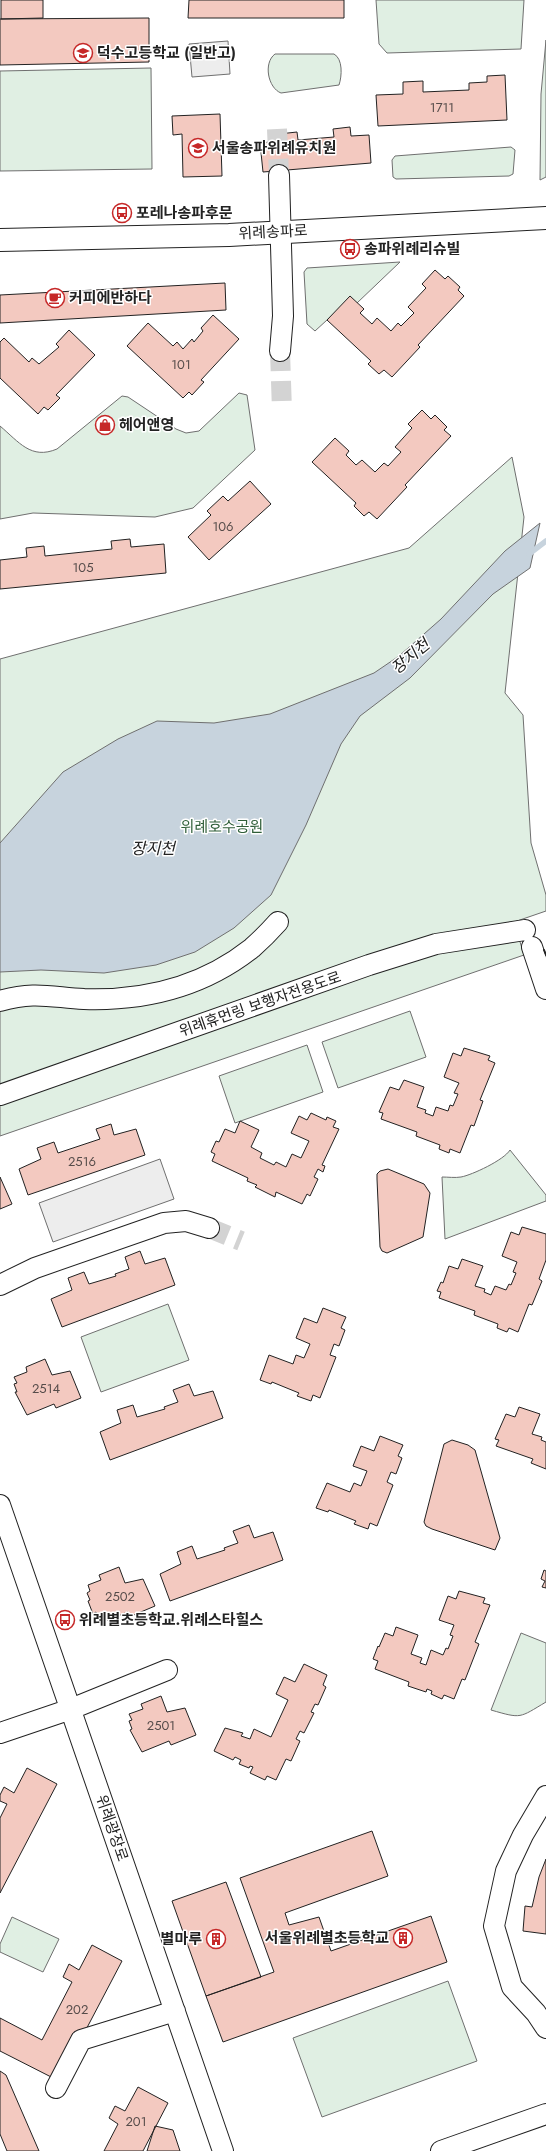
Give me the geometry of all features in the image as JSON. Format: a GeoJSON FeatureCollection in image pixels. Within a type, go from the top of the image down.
{"type":"FeatureCollection","features":[{"type":"Feature","properties":{"kind":"main road","name":"위례송파로"},"geometry":{"type":"LineString","coordinates":[[0,240],[281,232],[546,218]]}},
{"type":"Feature","properties":{"kind":"street"},"geometry":{"type":"LineString","coordinates":[[279,175],[284,316],[280,351]]}},
{"type":"Feature","properties":{"kind":"street"},"geometry":{"type":"LineString","coordinates":[[0,1002],[17,996],[40,994],[84,998],[135,998],[170,990],[222,968],[252,947],[278,922]]}},
{"type":"Feature","properties":{"kind":"street","name":"위례휴먼링 보행자전용도로"},"geometry":{"type":"LineString","coordinates":[[0,1095],[391,958],[436,944],[528,938],[546,988]]}},
{"type":"Feature","properties":{"kind":"street"},"geometry":{"type":"LineString","coordinates":[[0,1285],[35,1268],[164,1223],[186,1221],[209,1228]]}},
{"type":"Feature","properties":{"kind":"street","name":"위례광장로"},"geometry":{"type":"LineString","coordinates":[[0,1505],[223,2151]]}},
{"type":"Feature","properties":{"kind":"street"},"geometry":{"type":"LineString","coordinates":[[0,1733],[71,1709],[167,1670]]}},
{"type":"Feature","properties":{"kind":"street"},"geometry":{"type":"LineString","coordinates":[[546,1796],[523,1835],[506,1871],[494,1926],[512,1987],[536,2013],[546,2028]]}},
{"type":"Feature","properties":{"kind":"street"},"geometry":{"type":"LineString","coordinates":[[56,2088],[81,2040],[175,2011]]}},
{"type":"Feature","properties":{"kind":"street"},"geometry":{"type":"LineString","coordinates":[[441,2151],[546,2114]]}},
{"type":"Feature","properties":{"kind":"green space"},"geometry":{"type":"Polygon","coordinates":[[[376,0],[524,0],[521,49],[387,53],[379,44],[376,0]]]}},
{"type":"Feature","properties":{"kind":"green space"},"geometry":{"type":"Polygon","coordinates":[[[546,40],[546,177],[540,180],[541,94],[546,40]]]}},
{"type":"Feature","properties":{"kind":"green space"},"geometry":{"type":"Polygon","coordinates":[[[275,54],[334,54],[337,56],[340,64],[341,77],[339,85],[281,93],[270,81],[268,69],[271,58],[275,54]]]}},
{"type":"Feature","properties":{"kind":"green space"},"geometry":{"type":"Polygon","coordinates":[[[151,68],[152,169],[0,171],[0,71],[151,68]]]}},
{"type":"Feature","properties":{"kind":"green space"},"geometry":{"type":"Polygon","coordinates":[[[511,147],[515,150],[513,174],[509,176],[396,179],[393,177],[392,160],[395,156],[511,147]]]}},
{"type":"Feature","properties":{"kind":"green space"},"geometry":{"type":"Polygon","coordinates":[[[400,262],[357,303],[327,320],[315,331],[307,324],[304,272],[307,268],[400,262]]]}},
{"type":"Feature","properties":{"kind":"green space"},"geometry":{"type":"Polygon","coordinates":[[[239,393],[247,395],[255,450],[193,508],[155,517],[33,513],[0,519],[0,426],[26,448],[33,451],[48,452],[57,449],[122,396],[128,397],[176,429],[186,433],[199,431],[239,393]]]}},
{"type":"Feature","properties":{"kind":"green space","name":"위례호수공원"},"geometry":{"type":"Polygon","coordinates":[[[512,457],[524,517],[505,693],[523,715],[531,843],[546,895],[546,911],[514,922],[524,955],[0,1136],[0,659],[409,548],[512,457]]]}},
{"type":"Feature","properties":{"kind":"green space"},"geometry":{"type":"Polygon","coordinates":[[[410,1011],[426,1057],[338,1088],[322,1042],[410,1011]]]}},
{"type":"Feature","properties":{"kind":"green space"},"geometry":{"type":"Polygon","coordinates":[[[307,1045],[323,1092],[235,1123],[219,1076],[307,1045]]]}},
{"type":"Feature","properties":{"kind":"green space"},"geometry":{"type":"Polygon","coordinates":[[[510,1150],[546,1195],[546,1201],[445,1239],[442,1177],[466,1176],[495,1162],[507,1154],[510,1150]]]}},
{"type":"Feature","properties":{"kind":"green space"},"geometry":{"type":"Polygon","coordinates":[[[168,1304],[189,1360],[101,1392],[81,1337],[168,1304]]]}},
{"type":"Feature","properties":{"kind":"green space"},"geometry":{"type":"Polygon","coordinates":[[[521,1633],[546,1643],[546,1702],[525,1714],[515,1716],[491,1710],[521,1633]]]}},
{"type":"Feature","properties":{"kind":"green space"},"geometry":{"type":"Polygon","coordinates":[[[12,1917],[59,1939],[43,1972],[0,1952],[0,1944],[12,1917]]]}},
{"type":"Feature","properties":{"kind":"green space"},"geometry":{"type":"Polygon","coordinates":[[[448,1981],[477,2061],[322,2117],[293,2038],[448,1981]]]}},
{"type":"Feature","properties":{"kind":"shaded area"},"geometry":{"type":"Polygon","coordinates":[[[228,41],[230,74],[192,77],[189,44],[228,41]]]}},
{"type":"Feature","properties":{"kind":"shaded area"},"geometry":{"type":"Polygon","coordinates":[[[160,1159],[174,1199],[53,1242],[39,1203],[160,1159]]]}},
{"type":"Feature","properties":{"kind":"water","name":"장지천"},"geometry":{"type":"Polygon","coordinates":[[[540,523],[530,568],[493,594],[410,678],[360,716],[341,744],[306,825],[271,895],[234,928],[195,952],[156,965],[104,973],[41,970],[0,972],[0,843],[63,772],[118,739],[157,721],[214,723],[270,714],[374,673],[399,656],[441,619],[505,551],[540,523]]]}},
{"type":"Feature","properties":{"kind":"building"},"geometry":{"type":"Polygon","coordinates":[[[1,0],[43,0],[43,18],[1,19],[1,0]]]}},
{"type":"Feature","properties":{"kind":"building"},"geometry":{"type":"Polygon","coordinates":[[[189,0],[344,0],[344,18],[188,18],[189,0]]]}},
{"type":"Feature","properties":{"kind":"building"},"geometry":{"type":"Polygon","coordinates":[[[149,18],[149,62],[0,65],[0,19],[149,18]]]}},
{"type":"Feature","properties":{"kind":"building"},"geometry":{"type":"Polygon","coordinates":[[[505,75],[507,120],[378,126],[376,95],[403,94],[403,82],[423,81],[423,92],[469,90],[469,83],[487,82],[487,76],[505,75]]]}},
{"type":"Feature","properties":{"kind":"building"},"geometry":{"type":"Polygon","coordinates":[[[220,114],[222,176],[183,177],[182,134],[173,135],[172,116],[220,114]]]}},
{"type":"Feature","properties":{"kind":"building"},"geometry":{"type":"Polygon","coordinates":[[[350,127],[351,136],[369,135],[371,163],[263,172],[260,143],[279,141],[279,134],[297,132],[298,140],[334,137],[333,129],[350,127]]]}},
{"type":"Feature","properties":{"kind":"building"},"geometry":{"type":"Polygon","coordinates":[[[435,270],[445,279],[448,276],[460,287],[458,290],[464,296],[418,345],[420,347],[392,377],[384,370],[379,374],[368,364],[371,361],[327,320],[350,296],[364,309],[360,313],[372,324],[377,318],[391,331],[398,323],[401,326],[414,313],[408,307],[426,288],[422,284],[435,270]]]}},
{"type":"Feature","properties":{"kind":"building"},"geometry":{"type":"Polygon","coordinates":[[[225,283],[226,310],[0,323],[0,295],[225,283]]]}},
{"type":"Feature","properties":{"kind":"building"},"geometry":{"type":"Polygon","coordinates":[[[213,315],[239,339],[201,380],[204,382],[192,395],[189,392],[183,398],[127,346],[148,323],[173,346],[177,342],[183,349],[192,339],[194,342],[203,331],[201,328],[213,315]]]}},
{"type":"Feature","properties":{"kind":"building"},"geometry":{"type":"Polygon","coordinates":[[[69,330],[95,355],[56,395],[60,398],[48,410],[44,407],[38,414],[0,378],[0,342],[4,338],[29,362],[32,358],[39,364],[59,347],[56,344],[69,330]]]}},
{"type":"Feature","properties":{"kind":"building"},"geometry":{"type":"Polygon","coordinates":[[[422,410],[431,419],[435,415],[447,427],[444,430],[451,436],[405,485],[407,487],[377,519],[369,512],[364,516],[354,506],[356,503],[312,462],[335,438],[349,451],[346,455],[356,465],[362,460],[375,472],[384,463],[388,466],[401,452],[395,447],[412,428],[408,424],[422,410]]]}},
{"type":"Feature","properties":{"kind":"building"},"geometry":{"type":"Polygon","coordinates":[[[250,481],[271,504],[209,560],[188,537],[211,515],[207,511],[223,496],[228,501],[250,481]]]}},
{"type":"Feature","properties":{"kind":"building"},"geometry":{"type":"Polygon","coordinates":[[[130,539],[131,547],[164,544],[166,573],[0,589],[0,560],[27,557],[26,548],[44,546],[45,556],[112,549],[111,541],[130,539]]]}},
{"type":"Feature","properties":{"kind":"building"},"geometry":{"type":"Polygon","coordinates":[[[464,1048],[490,1056],[488,1060],[495,1063],[480,1100],[483,1101],[474,1126],[471,1125],[460,1153],[450,1149],[449,1153],[439,1149],[440,1145],[416,1136],[417,1132],[381,1119],[383,1113],[379,1112],[390,1087],[399,1090],[404,1080],[424,1087],[417,1107],[426,1110],[425,1113],[433,1116],[436,1107],[448,1111],[450,1105],[453,1106],[458,1094],[454,1093],[459,1083],[444,1077],[453,1053],[461,1056],[464,1048]]]}},
{"type":"Feature","properties":{"kind":"building"},"geometry":{"type":"Polygon","coordinates":[[[311,1113],[326,1120],[327,1117],[336,1121],[333,1127],[339,1129],[322,1165],[325,1166],[323,1172],[318,1169],[314,1177],[318,1179],[310,1196],[307,1194],[302,1204],[276,1192],[275,1197],[255,1187],[257,1185],[247,1181],[248,1178],[212,1161],[215,1154],[211,1152],[216,1141],[219,1142],[225,1129],[235,1133],[240,1121],[259,1130],[251,1147],[262,1153],[260,1158],[274,1165],[276,1162],[286,1167],[292,1154],[301,1158],[309,1141],[291,1133],[299,1116],[307,1120],[311,1113]]]}},
{"type":"Feature","properties":{"kind":"building"},"geometry":{"type":"Polygon","coordinates":[[[111,1124],[114,1135],[136,1129],[145,1155],[28,1195],[19,1169],[41,1159],[37,1148],[54,1142],[58,1153],[100,1139],[96,1129],[111,1124]]]}},
{"type":"Feature","properties":{"kind":"building"},"geometry":{"type":"Polygon","coordinates":[[[388,1169],[424,1184],[430,1193],[423,1237],[387,1253],[382,1251],[380,1247],[377,1174],[380,1171],[388,1169]]]}},
{"type":"Feature","properties":{"kind":"building"},"geometry":{"type":"Polygon","coordinates":[[[0,1177],[12,1204],[0,1209],[0,1177]]]}},
{"type":"Feature","properties":{"kind":"building"},"geometry":{"type":"Polygon","coordinates":[[[522,1227],[546,1234],[546,1260],[539,1279],[542,1281],[532,1305],[529,1304],[518,1332],[509,1328],[507,1332],[497,1328],[498,1324],[474,1315],[475,1311],[439,1298],[441,1292],[437,1291],[441,1282],[443,1283],[449,1266],[458,1269],[462,1259],[483,1266],[475,1286],[485,1289],[484,1292],[491,1295],[495,1286],[506,1290],[509,1284],[511,1285],[516,1273],[513,1272],[517,1262],[502,1256],[511,1232],[519,1235],[522,1227]]]}},
{"type":"Feature","properties":{"kind":"building"},"geometry":{"type":"Polygon","coordinates":[[[140,1251],[145,1264],[165,1258],[175,1285],[62,1327],[51,1299],[72,1290],[68,1278],[84,1272],[89,1284],[116,1276],[115,1274],[129,1269],[125,1257],[140,1251]]]}},
{"type":"Feature","properties":{"kind":"building"},"geometry":{"type":"Polygon","coordinates":[[[323,1308],[346,1317],[341,1328],[345,1330],[339,1346],[334,1344],[330,1355],[336,1357],[320,1398],[313,1395],[311,1401],[297,1396],[299,1393],[272,1382],[271,1384],[260,1380],[269,1355],[293,1364],[296,1355],[304,1358],[310,1344],[296,1338],[304,1318],[317,1323],[323,1308]]]}},
{"type":"Feature","properties":{"kind":"building"},"geometry":{"type":"Polygon","coordinates":[[[45,1359],[52,1375],[70,1371],[81,1398],[56,1408],[54,1404],[27,1415],[15,1392],[17,1392],[14,1384],[17,1383],[14,1377],[27,1372],[26,1367],[45,1359]]]}},
{"type":"Feature","properties":{"kind":"building"},"geometry":{"type":"Polygon","coordinates":[[[189,1384],[194,1396],[213,1391],[223,1418],[110,1460],[100,1432],[121,1423],[117,1410],[133,1405],[137,1417],[165,1409],[164,1407],[178,1402],[173,1390],[189,1384]]]}},
{"type":"Feature","properties":{"kind":"building"},"geometry":{"type":"Polygon","coordinates":[[[519,1407],[540,1414],[532,1434],[542,1437],[541,1440],[546,1442],[546,1469],[531,1463],[533,1459],[496,1446],[499,1440],[495,1439],[506,1414],[515,1417],[519,1407]]]}},
{"type":"Feature","properties":{"kind":"building"},"geometry":{"type":"Polygon","coordinates":[[[380,1436],[403,1445],[398,1456],[402,1458],[396,1474],[391,1472],[387,1482],[393,1485],[377,1526],[370,1523],[368,1529],[354,1524],[356,1521],[329,1510],[328,1512],[316,1508],[327,1483],[350,1492],[354,1483],[361,1486],[367,1471],[353,1466],[361,1446],[374,1451],[380,1436]]]}},
{"type":"Feature","properties":{"kind":"building"},"geometry":{"type":"Polygon","coordinates":[[[452,1440],[468,1445],[475,1450],[500,1538],[495,1550],[432,1529],[426,1526],[424,1522],[444,1444],[452,1440]]]}},
{"type":"Feature","properties":{"kind":"building"},"geometry":{"type":"Polygon","coordinates":[[[249,1525],[254,1538],[273,1532],[283,1560],[170,1601],[160,1574],[181,1564],[177,1552],[192,1546],[197,1559],[225,1550],[224,1548],[238,1543],[233,1531],[249,1525]]]}},
{"type":"Feature","properties":{"kind":"building"},"geometry":{"type":"Polygon","coordinates":[[[119,1567],[125,1583],[143,1579],[155,1606],[129,1617],[128,1612],[100,1623],[96,1612],[93,1614],[88,1601],[90,1600],[87,1593],[90,1591],[88,1585],[101,1580],[99,1575],[119,1567]]]}},
{"type":"Feature","properties":{"kind":"building"},"geometry":{"type":"Polygon","coordinates":[[[544,1570],[546,1571],[546,1588],[542,1587],[545,1581],[541,1579],[544,1570]]]}},
{"type":"Feature","properties":{"kind":"building"},"geometry":{"type":"Polygon","coordinates":[[[459,1591],[485,1598],[483,1603],[490,1605],[475,1642],[479,1644],[465,1680],[462,1679],[454,1699],[444,1695],[442,1699],[431,1694],[432,1691],[427,1689],[426,1692],[408,1686],[409,1682],[375,1669],[378,1661],[373,1659],[378,1646],[379,1647],[385,1633],[393,1636],[396,1627],[418,1635],[411,1654],[422,1658],[420,1663],[426,1665],[431,1650],[443,1655],[446,1648],[448,1649],[453,1636],[450,1635],[454,1625],[439,1620],[448,1596],[456,1599],[459,1591]]]}},
{"type":"Feature","properties":{"kind":"building"},"geometry":{"type":"Polygon","coordinates":[[[304,1664],[327,1675],[323,1685],[326,1687],[318,1705],[315,1704],[311,1712],[314,1713],[304,1733],[300,1731],[296,1739],[300,1741],[291,1761],[286,1759],[276,1780],[267,1776],[265,1780],[250,1773],[253,1767],[250,1766],[249,1768],[239,1764],[241,1760],[235,1757],[233,1760],[214,1751],[225,1728],[243,1733],[241,1736],[250,1739],[254,1729],[271,1737],[288,1700],[276,1694],[284,1677],[295,1682],[304,1664]]]}},
{"type":"Feature","properties":{"kind":"building"},"geometry":{"type":"Polygon","coordinates":[[[161,1696],[167,1712],[185,1708],[196,1735],[171,1745],[169,1741],[142,1752],[130,1730],[132,1729],[129,1721],[132,1720],[129,1714],[143,1709],[141,1704],[161,1696]]]}},
{"type":"Feature","properties":{"kind":"building"},"geometry":{"type":"Polygon","coordinates":[[[27,1768],[57,1784],[0,1893],[0,1818],[7,1804],[0,1801],[0,1795],[4,1787],[14,1793],[27,1768]]]}},
{"type":"Feature","properties":{"kind":"building","name":"서울위례별초등학교"},"geometry":{"type":"Polygon","coordinates":[[[372,1831],[388,1876],[285,1913],[289,1925],[319,1917],[331,1951],[431,1916],[447,1962],[223,2042],[206,1996],[274,1972],[240,1878],[372,1831]]]}},
{"type":"Feature","properties":{"kind":"building"},"geometry":{"type":"Polygon","coordinates":[[[546,1859],[546,1934],[523,1931],[525,1906],[532,1907],[539,1877],[546,1859]]]}},
{"type":"Feature","properties":{"kind":"building","name":"별마루"},"geometry":{"type":"Polygon","coordinates":[[[226,1882],[261,1977],[206,1996],[172,1901],[226,1882]]]}},
{"type":"Feature","properties":{"kind":"building"},"geometry":{"type":"Polygon","coordinates":[[[92,1945],[122,1961],[59,2081],[0,2051],[0,2018],[42,2040],[72,1982],[63,1977],[69,1964],[79,1970],[92,1945]]]}},
{"type":"Feature","properties":{"kind":"building"},"geometry":{"type":"Polygon","coordinates":[[[0,2071],[6,2075],[39,2151],[7,2151],[0,2134],[0,2071]]]}},
{"type":"Feature","properties":{"kind":"building"},"geometry":{"type":"Polygon","coordinates":[[[138,2087],[168,2103],[143,2151],[104,2151],[118,2124],[109,2118],[115,2106],[125,2111],[138,2087]]]}},
{"type":"Feature","properties":{"kind":"building"},"geometry":{"type":"Polygon","coordinates":[[[155,2126],[173,2130],[180,2151],[147,2151],[155,2126]]]}},
{"type":"Feature","properties":{"kind":"waterway","name":"장지천"},"geometry":{"type":"LineString","coordinates":[[529,554],[546,541]]}},
{"type":"Feature","properties":{"kind":"tunnel"},"geometry":{"type":"LineString","coordinates":[[277,129],[279,175]]}},
{"type":"Feature","properties":{"kind":"tunnel"},"geometry":{"type":"LineString","coordinates":[[280,351],[282,411]]}},
{"type":"Feature","properties":{"kind":"tunnel"},"geometry":{"type":"LineString","coordinates":[[209,1228],[241,1241]]}},
{"type":"Feature","properties":{"kind":"wall"},"geometry":{"type":"LineString","coordinates":[[544,950],[546,955]]}},
{"type":"Feature","properties":{"kind":"place","name":"덕수고등학교 (일반고)"},"geometry":{"type":"Point","coordinates":[83,53]}},
{"type":"Feature","properties":{"kind":"place","name":"서울송파위례유치원"},"geometry":{"type":"Point","coordinates":[198,148]}},
{"type":"Feature","properties":{"kind":"place","name":"포레나송파후문"},"geometry":{"type":"Point","coordinates":[122,213]}},
{"type":"Feature","properties":{"kind":"place","name":"송파위례리슈빌"},"geometry":{"type":"Point","coordinates":[350,249]}},
{"type":"Feature","properties":{"kind":"place","name":"커피에반하다"},"geometry":{"type":"Point","coordinates":[55,298]}},
{"type":"Feature","properties":{"kind":"place","name":"헤어앤영"},"geometry":{"type":"Point","coordinates":[105,425]}},
{"type":"Feature","properties":{"kind":"place","name":"위례별초등학교.위례스타힐스"},"geometry":{"type":"Point","coordinates":[65,1620]}},
{"type":"Feature","properties":{"kind":"place","name":"서울위례별초등학교"},"geometry":{"type":"Point","coordinates":[403,1938]}},
{"type":"Feature","properties":{"kind":"place","name":"별마루"},"geometry":{"type":"Point","coordinates":[216,1939]}}]}
